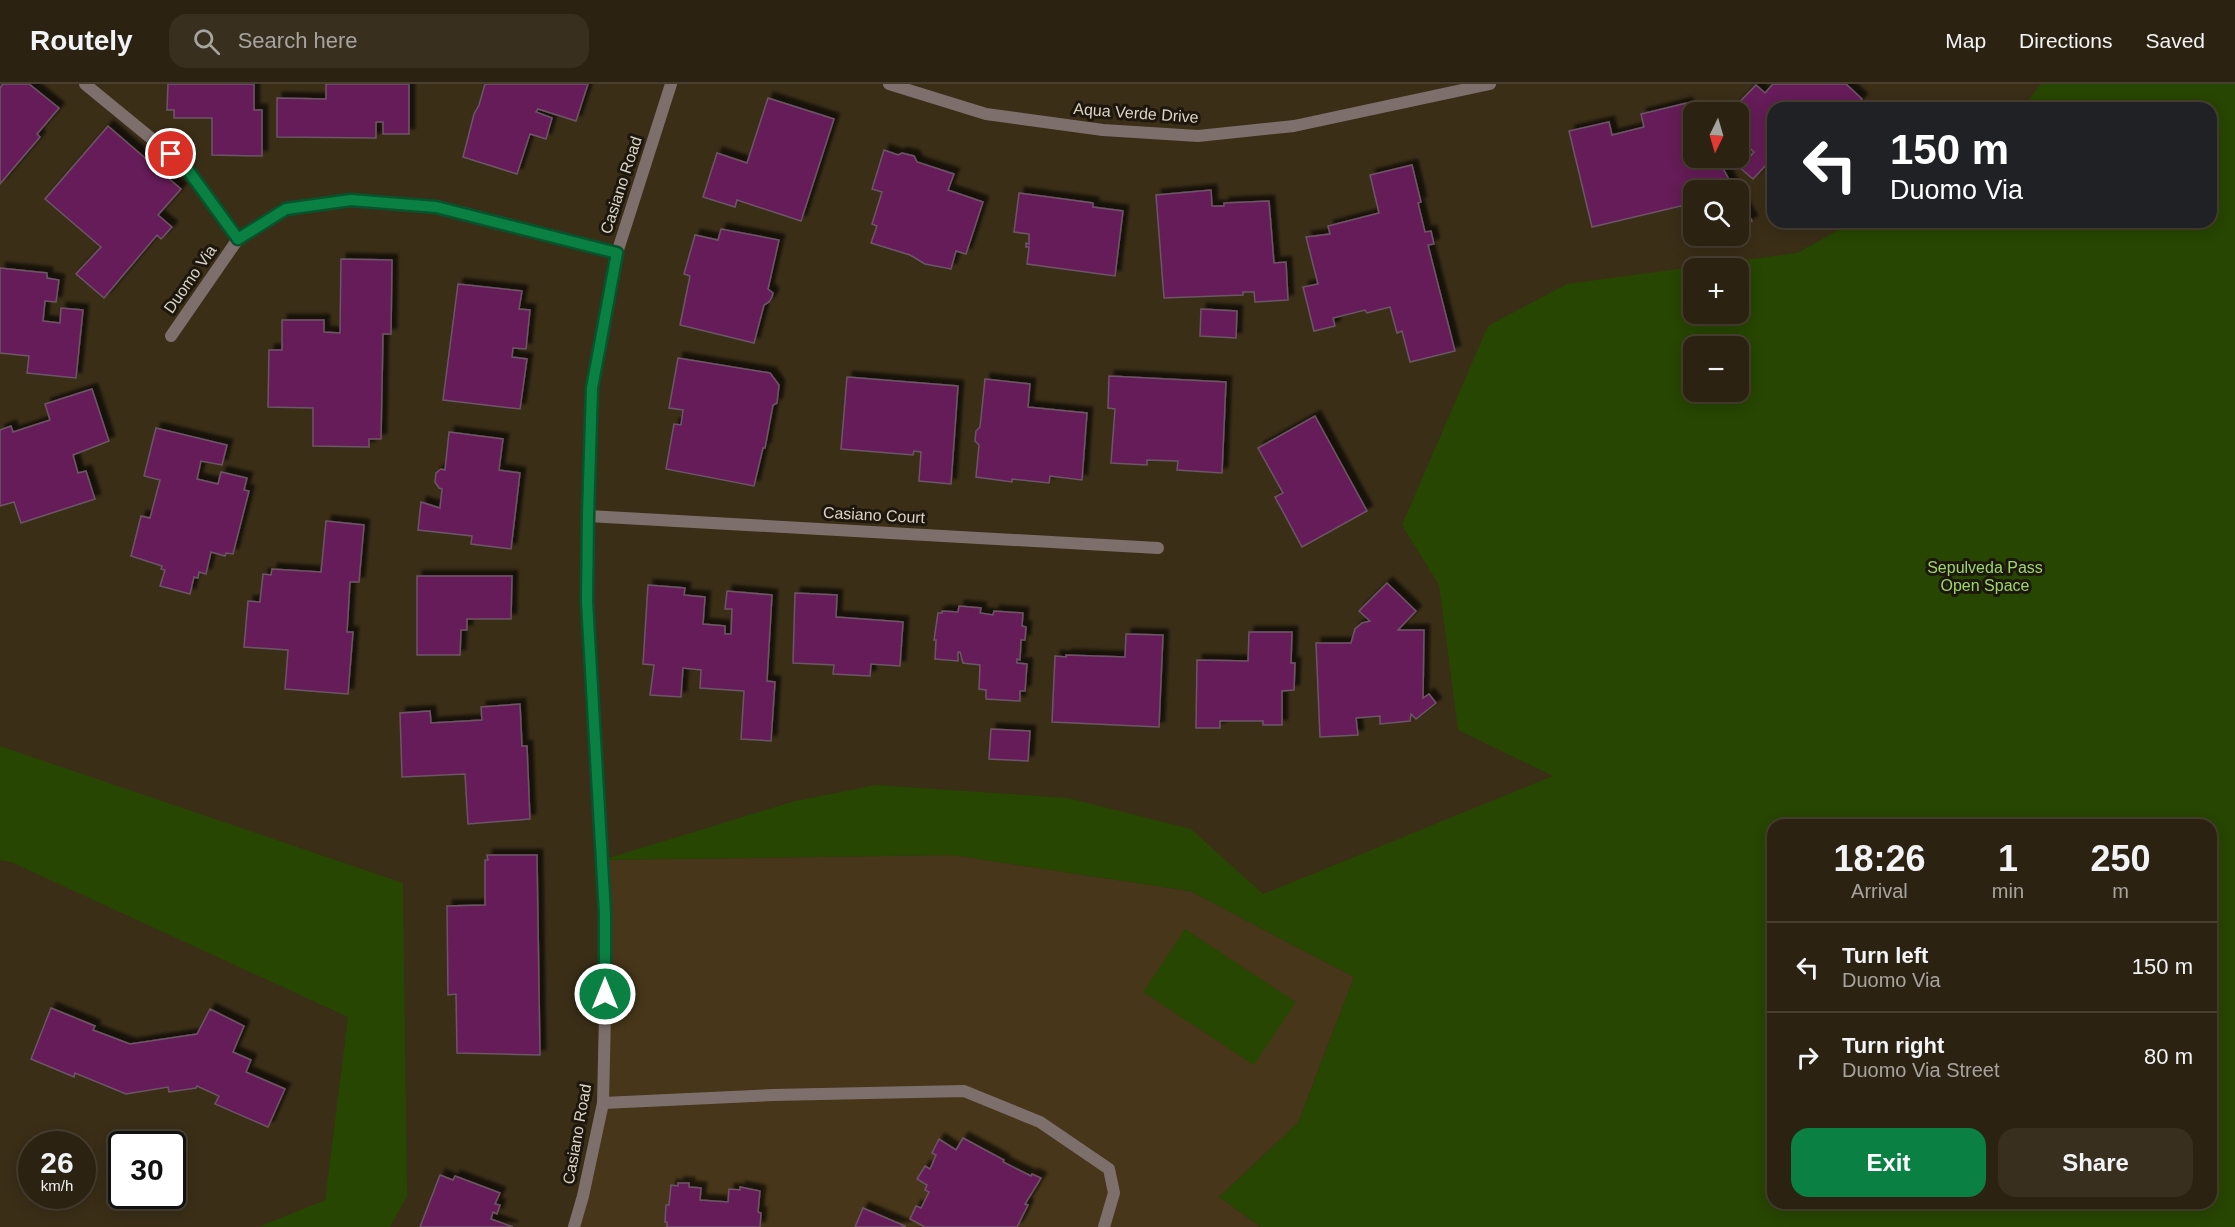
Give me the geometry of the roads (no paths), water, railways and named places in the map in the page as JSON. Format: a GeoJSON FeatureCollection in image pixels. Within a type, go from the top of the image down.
{"type":"FeatureCollection","features":[{"type":"Feature","properties":{"kind":"street"},"geometry":{"type":"LineString","coordinates":[[85,84],[185,166],[238,239]]}},
{"type":"Feature","properties":{"kind":"street","name":"Casiano Road"},"geometry":{"type":"LineString","coordinates":[[574,1227],[603,1103],[605,914],[587,601],[592,388],[617,253],[671,84]]}},
{"type":"Feature","properties":{"kind":"street","name":"Aqua Verde Drive"},"geometry":{"type":"LineString","coordinates":[[889,84],[986,114],[1103,130],[1198,136],[1294,126],[1490,84]]}},
{"type":"Feature","properties":{"kind":"street","name":"Duomo Via"},"geometry":{"type":"LineString","coordinates":[[171,336],[238,239],[286,209],[351,200],[436,207],[617,253]]}},
{"type":"Feature","properties":{"kind":"street","name":"Casiano Court"},"geometry":{"type":"LineString","coordinates":[[588,516],[1158,548]]}},
{"type":"Feature","properties":{"kind":"street"},"geometry":{"type":"LineString","coordinates":[[603,1103],[773,1095],[964,1091],[1040,1122],[1110,1169],[1114,1193],[1104,1227]]}},
{"type":"Feature","properties":{"kind":"park label","name":"Sepulveda Pass Open Space"},"geometry":{"type":"Point","coordinates":[1985,576]}}]}
